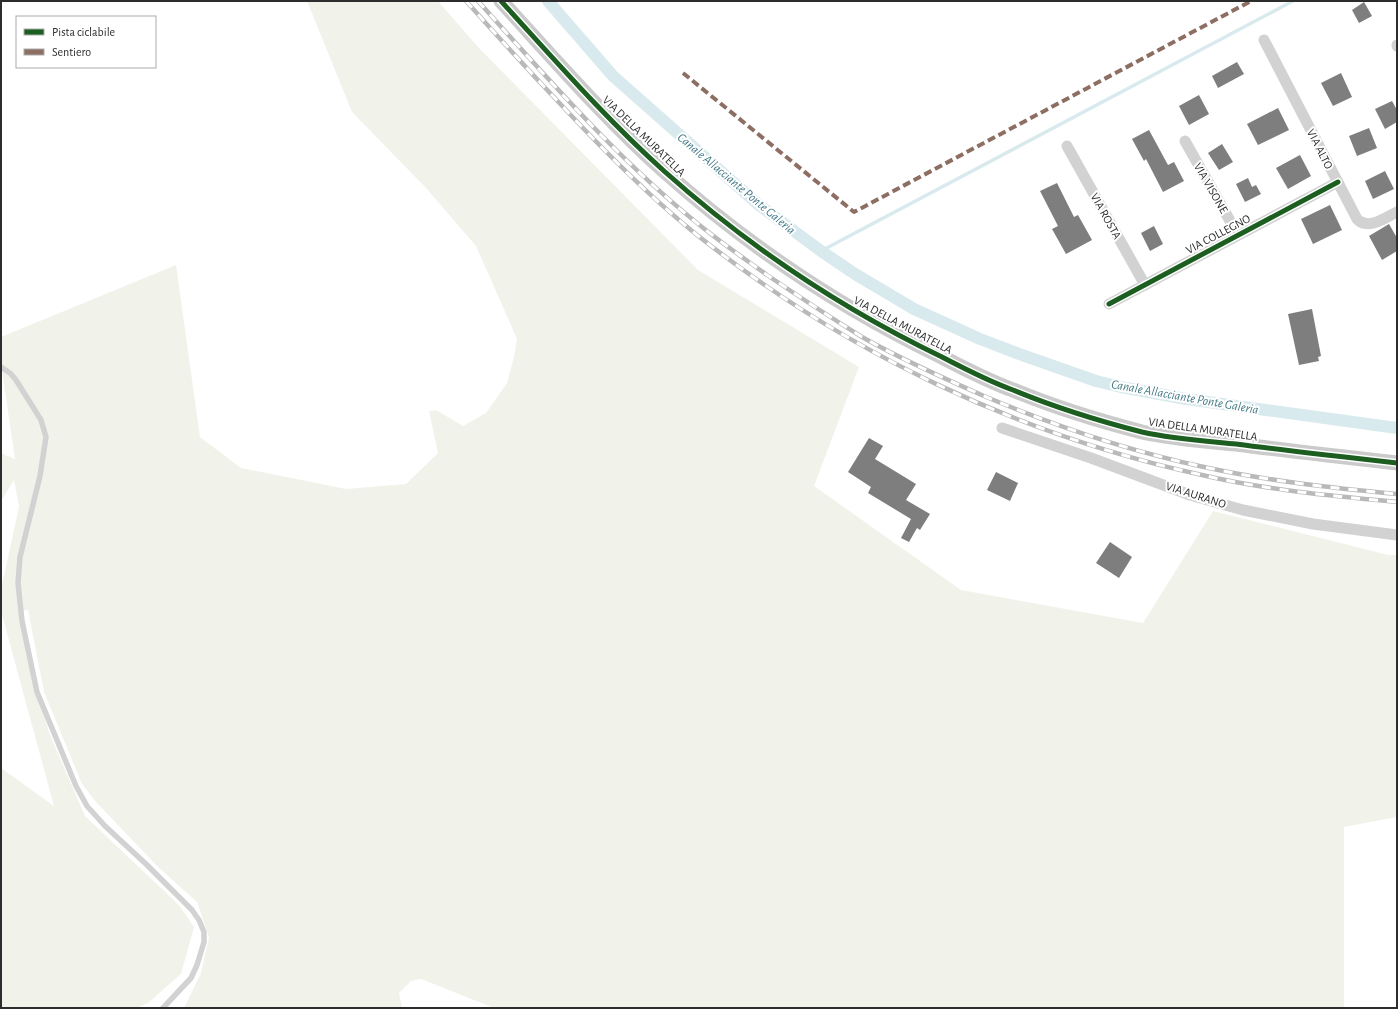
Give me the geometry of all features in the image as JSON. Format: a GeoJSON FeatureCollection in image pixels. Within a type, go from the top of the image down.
{"type":"FeatureCollection","features":[{"type":"Feature","properties":{"kind":"street","name":"VIA DELLA MURATELLA"},"geometry":{"type":"LineString","coordinates":[[501,1],[608,117],[663,170],[726,224],[787,269],[821,291],[917,345],[1011,390],[1064,409],[1134,430],[1171,437],[1397,463]]}},
{"type":"Feature","properties":{"kind":"street","name":"VIA ALTO"},"geometry":{"type":"LineString","coordinates":[[1264,40],[1357,219],[1363,223],[1369,224],[1377,222],[1397,212]]}},
{"type":"Feature","properties":{"kind":"street","name":"VIA VISONE"},"geometry":{"type":"LineString","coordinates":[[1185,142],[1238,235]]}},
{"type":"Feature","properties":{"kind":"street","name":"VIA ROSTA"},"geometry":{"type":"LineString","coordinates":[[1067,146],[1145,285]]}},
{"type":"Feature","properties":{"kind":"street","name":"VIA COLLEGNO"},"geometry":{"type":"LineString","coordinates":[[1109,304],[1338,182]]}},
{"type":"Feature","properties":{"kind":"street","name":"VIA AURANO"},"geometry":{"type":"LineString","coordinates":[[1002,428],[1091,458],[1190,495],[1243,510],[1313,524],[1397,535]]}},
{"type":"Feature","properties":{"kind":"lane"},"geometry":{"type":"LineString","coordinates":[[1,368],[10,373],[16,380],[41,420],[46,437],[40,476],[20,557],[18,583],[22,621],[37,692],[76,786],[87,806],[105,826],[192,910],[199,920],[204,932],[202,953],[191,978],[163,1008]]}},
{"type":"Feature","properties":{"kind":"shaded area"},"geometry":{"type":"Polygon","coordinates":[[[307,1],[438,1],[478,47],[698,270],[859,367],[814,486],[961,590],[1143,623],[1213,511],[1388,555],[1397,555],[1397,817],[1344,827],[1344,1008],[494,1008],[421,979],[411,981],[399,993],[402,1008],[184,1008],[201,973],[209,937],[197,902],[158,867],[96,802],[82,784],[44,692],[28,610],[20,611],[32,677],[50,735],[85,816],[179,905],[194,927],[181,974],[148,1003],[137,1008],[1,1008],[1,768],[54,806],[1,611],[1,589],[19,507],[14,480],[1,501],[1,453],[15,459],[1,364],[1,337],[176,265],[200,437],[241,468],[346,489],[406,484],[438,453],[429,411],[436,410],[463,426],[486,413],[507,383],[517,339],[476,246],[426,188],[352,112],[307,1]]]}},
{"type":"Feature","properties":{"kind":"building"},"geometry":{"type":"Polygon","coordinates":[[[1364,2],[1372,16],[1359,23],[1352,10],[1364,2]]]}},
{"type":"Feature","properties":{"kind":"building"},"geometry":{"type":"Polygon","coordinates":[[[1237,62],[1244,74],[1218,88],[1212,76],[1237,62]]]}},
{"type":"Feature","properties":{"kind":"building"},"geometry":{"type":"Polygon","coordinates":[[[1341,73],[1352,97],[1333,106],[1321,83],[1341,73]]]}},
{"type":"Feature","properties":{"kind":"building"},"geometry":{"type":"Polygon","coordinates":[[[1199,95],[1209,114],[1189,125],[1179,106],[1199,95]]]}},
{"type":"Feature","properties":{"kind":"building"},"geometry":{"type":"Polygon","coordinates":[[[1392,101],[1397,110],[1397,122],[1385,129],[1375,109],[1392,101]]]}},
{"type":"Feature","properties":{"kind":"building"},"geometry":{"type":"Polygon","coordinates":[[[1278,108],[1289,130],[1258,145],[1247,124],[1278,108]]]}},
{"type":"Feature","properties":{"kind":"building"},"geometry":{"type":"Polygon","coordinates":[[[1369,128],[1377,148],[1357,156],[1349,136],[1369,128]]]}},
{"type":"Feature","properties":{"kind":"building"},"geometry":{"type":"Polygon","coordinates":[[[1149,130],[1168,165],[1174,162],[1184,181],[1163,192],[1146,159],[1144,161],[1132,139],[1149,130]]]}},
{"type":"Feature","properties":{"kind":"building"},"geometry":{"type":"Polygon","coordinates":[[[1222,144],[1233,162],[1219,170],[1208,153],[1222,144]]]}},
{"type":"Feature","properties":{"kind":"building"},"geometry":{"type":"Polygon","coordinates":[[[1300,155],[1311,176],[1288,189],[1276,168],[1300,155]]]}},
{"type":"Feature","properties":{"kind":"building"},"geometry":{"type":"Polygon","coordinates":[[[1385,171],[1394,189],[1373,199],[1365,181],[1385,171]]]}},
{"type":"Feature","properties":{"kind":"building"},"geometry":{"type":"Polygon","coordinates":[[[1248,178],[1252,187],[1256,185],[1261,194],[1245,202],[1236,184],[1248,178]]]}},
{"type":"Feature","properties":{"kind":"building"},"geometry":{"type":"Polygon","coordinates":[[[1057,183],[1074,217],[1078,215],[1092,240],[1066,254],[1052,229],[1058,226],[1040,191],[1057,183]]]}},
{"type":"Feature","properties":{"kind":"building"},"geometry":{"type":"Polygon","coordinates":[[[1330,205],[1342,230],[1313,244],[1301,219],[1330,205]]]}},
{"type":"Feature","properties":{"kind":"building"},"geometry":{"type":"Polygon","coordinates":[[[1389,224],[1397,238],[1397,251],[1382,260],[1369,236],[1389,224]]]}},
{"type":"Feature","properties":{"kind":"building"},"geometry":{"type":"Polygon","coordinates":[[[1154,226],[1163,244],[1150,251],[1141,233],[1154,226]]]}},
{"type":"Feature","properties":{"kind":"building"},"geometry":{"type":"Polygon","coordinates":[[[1312,309],[1321,356],[1318,357],[1319,361],[1299,365],[1288,314],[1312,309]]]}},
{"type":"Feature","properties":{"kind":"building"},"geometry":{"type":"Polygon","coordinates":[[[869,438],[883,446],[875,459],[916,484],[906,500],[930,514],[920,530],[917,528],[909,542],[901,538],[911,519],[868,493],[871,487],[848,472],[869,438]]]}},
{"type":"Feature","properties":{"kind":"building"},"geometry":{"type":"Polygon","coordinates":[[[996,472],[1018,483],[1010,501],[987,490],[996,472]]]}},
{"type":"Feature","properties":{"kind":"building"},"geometry":{"type":"Polygon","coordinates":[[[1110,542],[1132,557],[1119,578],[1096,563],[1110,542]]]}},
{"type":"Feature","properties":{"kind":"waterway","name":"Canale Allacciante Ponte Galeria"},"geometry":{"type":"LineString","coordinates":[[548,1],[613,76],[759,205],[855,274],[914,309],[980,339],[1096,381],[1186,399],[1397,428]]}},
{"type":"Feature","properties":{"kind":"waterway"},"geometry":{"type":"LineString","coordinates":[[821,251],[1293,1]]}},
{"type":"Feature","properties":{"kind":"railway"},"geometry":{"type":"LineString","coordinates":[[466,1],[597,143],[629,175],[680,221],[754,277],[812,316],[873,352],[936,384],[1000,412],[1066,437],[1134,458],[1250,485],[1324,495],[1397,502]]}},
{"type":"Feature","properties":{"kind":"railway"},"geometry":{"type":"LineString","coordinates":[[478,1],[585,118],[671,202],[767,275],[862,337],[907,361],[984,396],[1038,418],[1092,437],[1176,461],[1252,476],[1325,487],[1397,494]]}},
{"type":"Feature","properties":{"kind":"marked path"},"geometry":{"type":"LineString","coordinates":[[683,73],[854,212],[1251,1]]}},
{"type":"Feature","properties":{"kind":"cycle path"},"geometry":{"type":"LineString","coordinates":[[501,1],[622,131],[696,199],[796,274],[867,318],[904,338],[977,375],[1044,402],[1142,432],[1177,438],[1397,463]]}},
{"type":"Feature","properties":{"kind":"cycle path"},"geometry":{"type":"LineString","coordinates":[[1109,304],[1338,182]]}}]}
